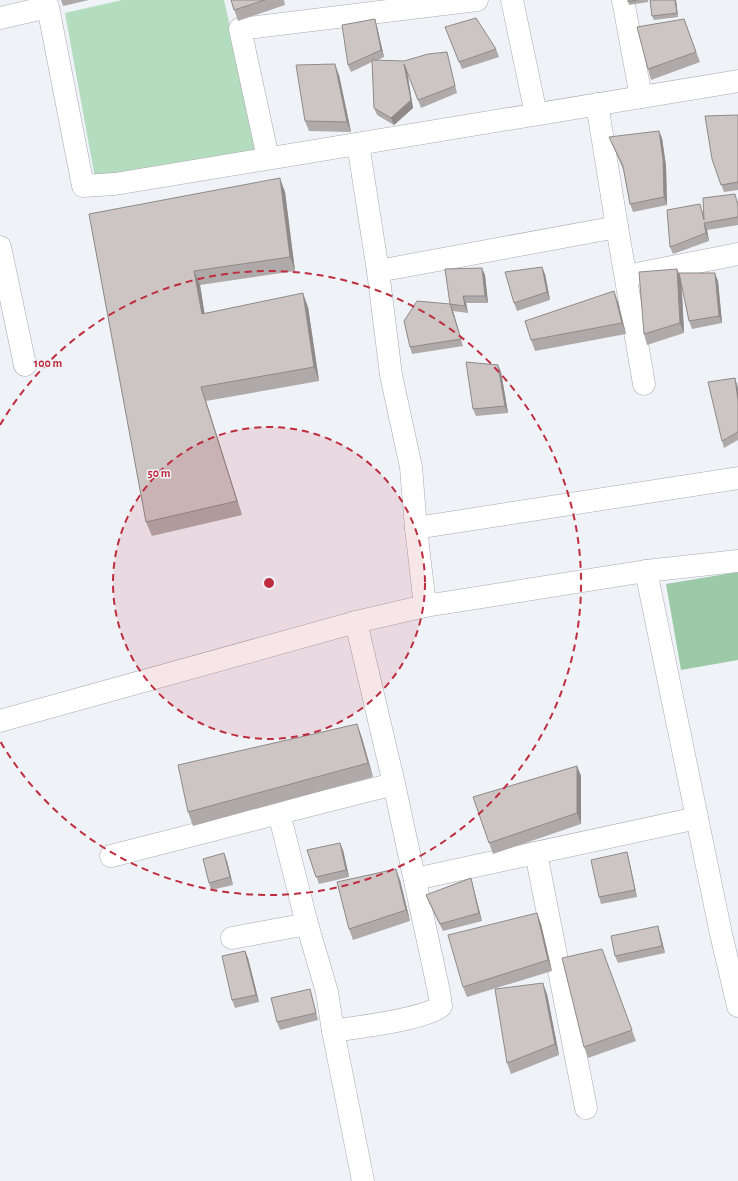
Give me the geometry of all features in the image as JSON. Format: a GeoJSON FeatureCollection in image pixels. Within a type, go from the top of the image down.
{"type":"FeatureCollection","features":[{"type":"Feature","properties":{"kind":"street"},"geometry":{"type":"LineString","coordinates":[[268,158],[240,29],[477,0]]}},
{"type":"Feature","properties":{"kind":"street"},"geometry":{"type":"LineString","coordinates":[[512,0],[536,114]]}},
{"type":"Feature","properties":{"kind":"street"},"geometry":{"type":"LineString","coordinates":[[623,0],[641,97]]}},
{"type":"Feature","properties":{"kind":"street"},"geometry":{"type":"LineString","coordinates":[[0,18],[48,7],[83,186],[115,184],[738,81]]}},
{"type":"Feature","properties":{"kind":"street"},"geometry":{"type":"LineString","coordinates":[[596,104],[644,384]]}},
{"type":"Feature","properties":{"kind":"street"},"geometry":{"type":"LineString","coordinates":[[358,144],[378,270],[391,375],[411,467],[425,606]]}},
{"type":"Feature","properties":{"kind":"street"},"geometry":{"type":"LineString","coordinates":[[378,270],[617,227]]}},
{"type":"Feature","properties":{"kind":"street"},"geometry":{"type":"LineString","coordinates":[[0,247],[25,366]]}},
{"type":"Feature","properties":{"kind":"street"},"geometry":{"type":"LineString","coordinates":[[626,276],[738,254]]}},
{"type":"Feature","properties":{"kind":"street"},"geometry":{"type":"LineString","coordinates":[[416,528],[738,478]]}},
{"type":"Feature","properties":{"kind":"street"},"geometry":{"type":"LineString","coordinates":[[0,721],[356,622],[425,606],[646,570],[738,561]]}},
{"type":"Feature","properties":{"kind":"street"},"geometry":{"type":"LineString","coordinates":[[646,570],[720,934],[734,974],[738,1006]]}},
{"type":"Feature","properties":{"kind":"street"},"geometry":{"type":"LineString","coordinates":[[333,1031],[419,1016],[435,1011],[440,1006],[439,992],[415,879],[356,622]]}},
{"type":"Feature","properties":{"kind":"street"},"geometry":{"type":"LineString","coordinates":[[110,856],[394,784]]}},
{"type":"Feature","properties":{"kind":"street"},"geometry":{"type":"LineString","coordinates":[[279,813],[307,924],[327,992],[333,1031],[363,1181]]}},
{"type":"Feature","properties":{"kind":"street"},"geometry":{"type":"LineString","coordinates":[[415,879],[697,818]]}},
{"type":"Feature","properties":{"kind":"street"},"geometry":{"type":"LineString","coordinates":[[536,853],[586,1108]]}},
{"type":"Feature","properties":{"kind":"street"},"geometry":{"type":"LineString","coordinates":[[232,938],[307,924]]}},
{"type":"Feature","properties":{"kind":"green space"},"geometry":{"type":"Polygon","coordinates":[[[122,0],[224,0],[259,154],[95,178],[65,13],[122,0]]]}},
{"type":"Feature","properties":{"kind":"green space"},"geometry":{"type":"Polygon","coordinates":[[[738,572],[738,660],[681,670],[666,584],[738,572]]]}},
{"type":"Feature","properties":{"kind":"building"},"geometry":{"type":"Polygon","coordinates":[[[231,0],[265,0],[234,10],[231,0]]]}},
{"type":"Feature","properties":{"kind":"building"},"geometry":{"type":"Polygon","coordinates":[[[650,0],[675,0],[677,13],[652,16],[650,0]]]}},
{"type":"Feature","properties":{"kind":"building"},"geometry":{"type":"Polygon","coordinates":[[[476,18],[496,49],[459,62],[445,27],[476,18]]]}},
{"type":"Feature","properties":{"kind":"building"},"geometry":{"type":"Polygon","coordinates":[[[375,19],[381,50],[348,65],[342,25],[375,19]]]}},
{"type":"Feature","properties":{"kind":"building"},"geometry":{"type":"Polygon","coordinates":[[[684,19],[696,52],[648,69],[637,27],[684,19]]]}},
{"type":"Feature","properties":{"kind":"building"},"geometry":{"type":"Polygon","coordinates":[[[447,52],[455,86],[418,100],[404,64],[411,100],[391,118],[374,108],[372,60],[404,61],[428,54],[447,52]]]}},
{"type":"Feature","properties":{"kind":"building"},"geometry":{"type":"Polygon","coordinates":[[[335,64],[347,122],[305,121],[296,65],[335,64]]]}},
{"type":"Feature","properties":{"kind":"building"},"geometry":{"type":"Polygon","coordinates":[[[738,115],[738,182],[721,185],[712,159],[705,116],[738,115]]]}},
{"type":"Feature","properties":{"kind":"building"},"geometry":{"type":"Polygon","coordinates":[[[659,131],[663,159],[664,197],[630,204],[623,166],[609,137],[659,131]]]}},
{"type":"Feature","properties":{"kind":"building"},"geometry":{"type":"Polygon","coordinates":[[[280,178],[290,257],[194,271],[202,314],[303,293],[314,367],[201,387],[237,501],[146,522],[89,214],[280,178]]]}},
{"type":"Feature","properties":{"kind":"building"},"geometry":{"type":"Polygon","coordinates":[[[735,194],[738,206],[738,217],[704,223],[706,233],[670,247],[667,210],[700,204],[704,220],[703,198],[735,194]]]}},
{"type":"Feature","properties":{"kind":"building"},"geometry":{"type":"Polygon","coordinates":[[[542,267],[547,292],[514,303],[505,272],[542,267]]]}},
{"type":"Feature","properties":{"kind":"building"},"geometry":{"type":"Polygon","coordinates":[[[482,268],[485,296],[463,296],[465,306],[450,304],[445,269],[482,268]]]}},
{"type":"Feature","properties":{"kind":"building"},"geometry":{"type":"Polygon","coordinates":[[[677,269],[680,323],[644,334],[639,272],[677,269]]]}},
{"type":"Feature","properties":{"kind":"building"},"geometry":{"type":"Polygon","coordinates":[[[679,273],[715,273],[719,316],[689,321],[679,273]]]}},
{"type":"Feature","properties":{"kind":"building"},"geometry":{"type":"Polygon","coordinates":[[[614,291],[622,323],[531,340],[525,321],[614,291]]]}},
{"type":"Feature","properties":{"kind":"building"},"geometry":{"type":"Polygon","coordinates":[[[417,301],[450,304],[461,339],[410,347],[404,321],[417,301]]]}},
{"type":"Feature","properties":{"kind":"building"},"geometry":{"type":"Polygon","coordinates":[[[466,362],[498,365],[505,406],[473,409],[466,362]]]}},
{"type":"Feature","properties":{"kind":"building"},"geometry":{"type":"Polygon","coordinates":[[[735,378],[738,401],[738,432],[722,441],[708,382],[735,378]]]}},
{"type":"Feature","properties":{"kind":"building"},"geometry":{"type":"Polygon","coordinates":[[[357,724],[368,763],[188,812],[178,765],[357,724]]]}},
{"type":"Feature","properties":{"kind":"building"},"geometry":{"type":"Polygon","coordinates":[[[577,766],[577,813],[489,843],[473,797],[577,766]]]}},
{"type":"Feature","properties":{"kind":"building"},"geometry":{"type":"Polygon","coordinates":[[[340,843],[346,870],[316,877],[307,850],[340,843]]]}},
{"type":"Feature","properties":{"kind":"building"},"geometry":{"type":"Polygon","coordinates":[[[627,852],[635,890],[599,897],[591,860],[627,852]]]}},
{"type":"Feature","properties":{"kind":"building"},"geometry":{"type":"Polygon","coordinates":[[[224,853],[230,877],[209,883],[203,859],[224,853]]]}},
{"type":"Feature","properties":{"kind":"building"},"geometry":{"type":"Polygon","coordinates":[[[396,869],[406,910],[349,929],[337,882],[396,869]]]}},
{"type":"Feature","properties":{"kind":"building"},"geometry":{"type":"Polygon","coordinates":[[[471,878],[479,913],[440,924],[426,895],[471,878]]]}},
{"type":"Feature","properties":{"kind":"building"},"geometry":{"type":"Polygon","coordinates":[[[537,913],[548,960],[463,987],[448,935],[537,913]]]}},
{"type":"Feature","properties":{"kind":"building"},"geometry":{"type":"Polygon","coordinates":[[[658,926],[662,946],[615,956],[611,936],[658,926]]]}},
{"type":"Feature","properties":{"kind":"building"},"geometry":{"type":"Polygon","coordinates":[[[602,949],[632,1030],[584,1047],[562,958],[602,949]]]}},
{"type":"Feature","properties":{"kind":"building"},"geometry":{"type":"Polygon","coordinates":[[[245,951],[256,995],[232,1000],[222,956],[245,951]]]}},
{"type":"Feature","properties":{"kind":"building"},"geometry":{"type":"Polygon","coordinates":[[[543,983],[555,1044],[507,1063],[495,989],[543,983]]]}},
{"type":"Feature","properties":{"kind":"building"},"geometry":{"type":"Polygon","coordinates":[[[310,989],[316,1013],[277,1022],[271,998],[310,989]]]}}]}
